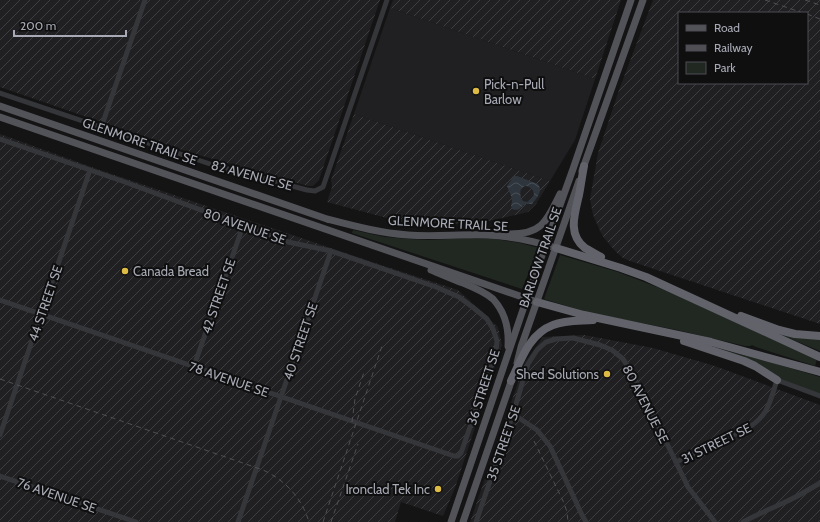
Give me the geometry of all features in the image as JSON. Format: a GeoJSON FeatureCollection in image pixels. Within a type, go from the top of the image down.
{"type":"FeatureCollection","features":[{"type":"Feature","properties":{"kind":"highway"},"geometry":{"type":"LineString","coordinates":[[584,166],[573,222],[576,236],[584,247],[622,268]]}},
{"type":"Feature","properties":{"kind":"highway","name":"GLENMORE TRAIL SE"},"geometry":{"type":"LineString","coordinates":[[556,248],[622,268],[668,286],[750,326],[820,357]]}},
{"type":"Feature","properties":{"kind":"highway"},"geometry":{"type":"LineString","coordinates":[[668,286],[772,328],[795,334],[820,336]]}},
{"type":"Feature","properties":{"kind":"highway"},"geometry":{"type":"LineString","coordinates":[[537,302],[605,320],[711,342],[820,372]]}},
{"type":"Feature","properties":{"kind":"highway"},"geometry":{"type":"LineString","coordinates":[[512,381],[526,349],[540,332],[553,325],[567,322],[605,320]]}},
{"type":"Feature","properties":{"kind":"highway"},"geometry":{"type":"LineString","coordinates":[[645,328],[744,361],[777,380]]}},
{"type":"Feature","properties":{"kind":"main road","name":"BARLOW TRAIL SE"},"geometry":{"type":"LineString","coordinates":[[451,522],[631,0]]}},
{"type":"Feature","properties":{"kind":"main road","name":"BARLOW TRAIL SE"},"geometry":{"type":"LineString","coordinates":[[463,522],[512,381],[521,347],[643,0]]}},
{"type":"Feature","properties":{"kind":"main road","name":"GLENMORE TRAIL SE"},"geometry":{"type":"LineString","coordinates":[[0,106],[327,219],[358,228],[408,235],[505,236],[556,248]]}},
{"type":"Feature","properties":{"kind":"main road","name":"GLENMORE TRAIL SE"},"geometry":{"type":"LineString","coordinates":[[0,117],[445,270],[490,280],[528,296]]}},
{"type":"Feature","properties":{"kind":"main road"},"geometry":{"type":"LineString","coordinates":[[488,235],[518,234],[538,228],[548,218],[573,169]]}},
{"type":"Feature","properties":{"kind":"main road"},"geometry":{"type":"LineString","coordinates":[[398,254],[414,263],[477,289],[492,298],[500,307],[507,323],[509,337],[504,365]]}},
{"type":"Feature","properties":{"kind":"main road"},"geometry":{"type":"LineString","coordinates":[[537,302],[528,296],[542,287]]}},
{"type":"Feature","properties":{"kind":"street"},"geometry":{"type":"LineString","coordinates":[[101,128],[145,0]]}},
{"type":"Feature","properties":{"kind":"street","name":"82 AVENUE SE"},"geometry":{"type":"LineString","coordinates":[[0,93],[224,168],[315,191],[323,187],[387,0]]}},
{"type":"Feature","properties":{"kind":"street","name":"80 AVENUE SE"},"geometry":{"type":"LineString","coordinates":[[0,139],[288,242],[331,251],[436,287],[459,297],[486,319]]}},
{"type":"Feature","properties":{"kind":"street","name":"44 STREET SE"},"geometry":{"type":"LineString","coordinates":[[0,435],[90,170]]}},
{"type":"Feature","properties":{"kind":"street","name":"42 STREET SE"},"geometry":{"type":"LineString","coordinates":[[194,366],[243,226]]}},
{"type":"Feature","properties":{"kind":"street","name":"40 STREET SE"},"geometry":{"type":"LineString","coordinates":[[238,522],[331,251]]}},
{"type":"Feature","properties":{"kind":"street","name":"78 AVENUE SE"},"geometry":{"type":"LineString","coordinates":[[0,300],[280,397],[454,456],[458,456]]}},
{"type":"Feature","properties":{"kind":"street","name":"36 STREET SE"},"geometry":{"type":"LineString","coordinates":[[458,456],[461,453],[496,352],[497,342],[494,329],[486,319]]}},
{"type":"Feature","properties":{"kind":"street","name":"80 AVENUE SE"},"geometry":{"type":"LineString","coordinates":[[528,364],[537,350],[546,342],[556,339],[573,338],[600,345],[612,350],[623,359],[643,394],[688,487],[715,522]]}},
{"type":"Feature","properties":{"kind":"street","name":"35 STREET SE"},"geometry":{"type":"LineString","coordinates":[[476,522],[513,414],[528,364]]}},
{"type":"Feature","properties":{"kind":"street"},"geometry":{"type":"LineString","coordinates":[[777,380],[820,396]]}},
{"type":"Feature","properties":{"kind":"street","name":"31 STREET SE"},"geometry":{"type":"LineString","coordinates":[[676,462],[756,423],[767,410],[777,380]]}},
{"type":"Feature","properties":{"kind":"street"},"geometry":{"type":"LineString","coordinates":[[513,414],[537,430],[550,446],[586,522]]}},
{"type":"Feature","properties":{"kind":"street","name":"76 AVENUE SE"},"geometry":{"type":"LineString","coordinates":[[0,476],[136,522]]}},
{"type":"Feature","properties":{"kind":"street"},"geometry":{"type":"LineString","coordinates":[[744,522],[753,516],[780,505],[820,483]]}},
{"type":"Feature","properties":{"kind":"shaded area"},"geometry":{"type":"Polygon","coordinates":[[[0,0],[380,0],[319,180],[313,186],[308,186],[185,151],[0,87],[0,0]]]}},
{"type":"Feature","properties":{"kind":"shaded area"},"geometry":{"type":"Polygon","coordinates":[[[393,0],[621,0],[595,79],[390,8],[393,0]]]}},
{"type":"Feature","properties":{"kind":"shaded area"},"geometry":{"type":"Polygon","coordinates":[[[653,0],[820,0],[820,324],[623,258],[604,238],[593,215],[590,199],[598,153],[619,90],[653,0]]]}},
{"type":"Feature","properties":{"kind":"shaded area","name":"Pick-n-Pull Barlow"},"geometry":{"type":"Polygon","coordinates":[[[390,8],[595,79],[575,140],[550,181],[354,114],[390,8]]]}},
{"type":"Feature","properties":{"kind":"shaded area"},"geometry":{"type":"Polygon","coordinates":[[[354,114],[550,181],[536,204],[528,212],[474,224],[402,222],[327,202],[332,187],[331,180],[354,114]]]}},
{"type":"Feature","properties":{"kind":"shaded area"},"geometry":{"type":"Polygon","coordinates":[[[0,134],[100,170],[458,290],[498,327],[502,345],[455,488],[443,516],[401,502],[395,522],[0,522],[0,134]]]}},
{"type":"Feature","properties":{"kind":"shaded area"},"geometry":{"type":"Polygon","coordinates":[[[584,335],[653,348],[715,366],[820,405],[820,522],[470,522],[525,362],[543,337],[584,335]]]}},
{"type":"Feature","properties":{"kind":"green space"},"geometry":{"type":"Polygon","coordinates":[[[353,230],[385,237],[409,239],[495,239],[539,248],[522,289],[352,233],[353,230]]]}},
{"type":"Feature","properties":{"kind":"green space"},"geometry":{"type":"Polygon","coordinates":[[[560,255],[618,272],[675,294],[817,359],[815,366],[752,345],[745,346],[677,330],[590,313],[544,299],[560,255]]]}},
{"type":"Feature","properties":{"kind":"green space"},"geometry":{"type":"Polygon","coordinates":[[[777,333],[820,339],[820,351],[777,333]]]}},
{"type":"Feature","properties":{"kind":"green space"},"geometry":{"type":"Polygon","coordinates":[[[724,350],[820,377],[820,394],[789,383],[723,351],[724,350]]]}},
{"type":"Feature","properties":{"kind":"water"},"geometry":{"type":"Polygon","coordinates":[[[514,176],[517,176],[538,184],[540,192],[532,204],[526,204],[515,210],[512,209],[511,206],[512,198],[507,186],[514,176]],[[528,186],[522,188],[520,192],[523,201],[527,202],[534,194],[532,188],[528,186]]]}},
{"type":"Feature","properties":{"kind":"railway"},"geometry":{"type":"LineString","coordinates":[[765,0],[800,12]]}},
{"type":"Feature","properties":{"kind":"railway"},"geometry":{"type":"LineString","coordinates":[[805,0],[820,5]]}},
{"type":"Feature","properties":{"kind":"railway"},"geometry":{"type":"LineString","coordinates":[[808,14],[820,19]]}},
{"type":"Feature","properties":{"kind":"railway"},"geometry":{"type":"LineString","coordinates":[[323,522],[383,343]]}},
{"type":"Feature","properties":{"kind":"railway"},"geometry":{"type":"LineString","coordinates":[[352,422],[355,399],[364,372]]}},
{"type":"Feature","properties":{"kind":"railway"},"geometry":{"type":"LineString","coordinates":[[0,379],[263,470],[278,479],[292,491],[302,505],[309,522]]}},
{"type":"Feature","properties":{"kind":"railway"},"geometry":{"type":"LineString","coordinates":[[534,441],[564,503],[568,522]]}},
{"type":"Feature","properties":{"kind":"railway"},"geometry":{"type":"LineString","coordinates":[[331,522],[358,444]]}},
{"type":"Feature","properties":{"kind":"place","name":"Pick-n-Pull Barlow"},"geometry":{"type":"Point","coordinates":[476,91]}},
{"type":"Feature","properties":{"kind":"place","name":"Canada Bread"},"geometry":{"type":"Point","coordinates":[125,271]}},
{"type":"Feature","properties":{"kind":"place","name":"Shed Solutions"},"geometry":{"type":"Point","coordinates":[607,374]}},
{"type":"Feature","properties":{"kind":"place","name":"Ironclad Tek Inc"},"geometry":{"type":"Point","coordinates":[438,489]}}]}
